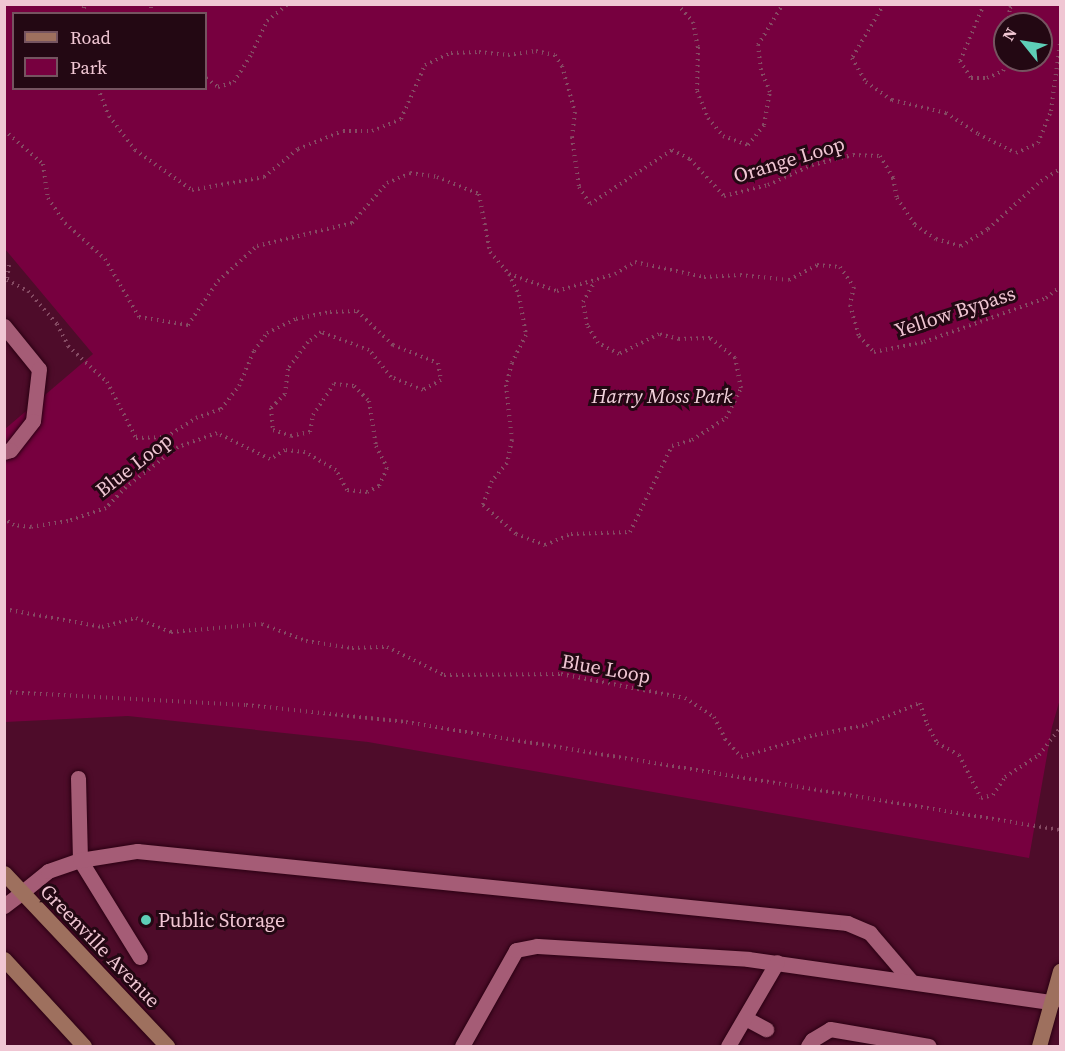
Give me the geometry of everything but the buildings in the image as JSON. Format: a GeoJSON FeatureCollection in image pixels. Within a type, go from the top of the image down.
{"type":"FeatureCollection","features":[{"type":"Feature","properties":{"kind":"main road","name":"Greenville Avenue"},"geometry":{"type":"LineString","coordinates":[[4,873],[167,1047]]}},
{"type":"Feature","properties":{"kind":"main road"},"geometry":{"type":"LineString","coordinates":[[4,959],[84,1047]]}},
{"type":"Feature","properties":{"kind":"main road"},"geometry":{"type":"LineString","coordinates":[[1039,1047],[1056,1002],[1060,971]]}},
{"type":"Feature","properties":{"kind":"street"},"geometry":{"type":"LineString","coordinates":[[4,326],[39,369],[33,421],[10,450],[4,452]]}},
{"type":"Feature","properties":{"kind":"street"},"geometry":{"type":"LineString","coordinates":[[78,778],[80,860],[140,957]]}},
{"type":"Feature","properties":{"kind":"street"},"geometry":{"type":"LineString","coordinates":[[4,906],[48,872],[80,860],[137,851],[848,922],[870,933],[911,981]]}},
{"type":"Feature","properties":{"kind":"street"},"geometry":{"type":"LineString","coordinates":[[462,1047],[516,950],[537,946],[777,962],[1056,1002]]}},
{"type":"Feature","properties":{"kind":"street"},"geometry":{"type":"LineString","coordinates":[[728,1047],[777,962]]}},
{"type":"Feature","properties":{"kind":"street"},"geometry":{"type":"LineString","coordinates":[[744,1018],[766,1029]]}},
{"type":"Feature","properties":{"kind":"street"},"geometry":{"type":"LineString","coordinates":[[808,1047],[812,1040],[830,1029],[928,1047]]}},
{"type":"Feature","properties":{"kind":"path"},"geometry":{"type":"LineString","coordinates":[[207,79],[218,87],[234,82],[252,53],[267,21],[288,4]]}},
{"type":"Feature","properties":{"kind":"path","name":"Orange Loop"},"geometry":{"type":"LineString","coordinates":[[677,4],[693,22],[698,47],[697,91],[708,118],[723,136],[748,145],[764,125],[770,92],[762,70],[758,45],[783,4]]}},
{"type":"Feature","properties":{"kind":"path"},"geometry":{"type":"LineString","coordinates":[[884,4],[852,58],[866,82],[892,100],[946,113],[978,134],[1016,153],[1038,143],[1051,111],[1060,43]]}},
{"type":"Feature","properties":{"kind":"path"},"geometry":{"type":"LineString","coordinates":[[984,4],[960,62],[971,78],[987,78],[1001,72]]}},
{"type":"Feature","properties":{"kind":"path","name":"Orange Loop"},"geometry":{"type":"LineString","coordinates":[[99,90],[109,116],[135,150],[192,190],[264,177],[298,149],[343,131],[372,131],[401,119],[425,65],[451,53],[479,52],[508,55],[536,51],[555,55],[562,66],[575,112],[572,137],[579,187],[590,204],[672,150],[690,159],[724,196],[768,185],[813,165],[853,155],[880,156],[893,178],[897,198],[915,225],[936,239],[962,246],[988,229],[1041,181],[1060,169]]}},
{"type":"Feature","properties":{"kind":"path"},"geometry":{"type":"LineString","coordinates":[[4,130],[43,164],[48,198],[65,223],[105,259],[139,317],[188,325],[218,281],[257,246],[352,223],[387,183],[410,173],[437,177],[479,194],[490,252],[509,274],[519,295],[526,335],[512,363],[506,385],[512,440],[507,463],[492,481],[483,505],[516,534],[545,545],[571,534],[630,532],[672,446],[692,440],[726,418],[741,388],[735,358],[710,338],[679,339],[659,334],[619,354],[598,342],[587,326],[583,302],[595,280]]}},
{"type":"Feature","properties":{"kind":"path","name":"Blue Loop"},"geometry":{"type":"LineString","coordinates":[[4,261],[9,265],[7,280],[28,291],[57,324],[68,346],[107,382],[136,438],[166,437],[196,418],[221,410],[239,386],[254,351],[267,333],[296,319],[330,312],[357,311],[393,345],[438,363],[441,380],[423,390],[392,377],[369,350],[321,332],[308,342],[288,369],[285,394],[271,408],[273,430],[291,436],[310,432],[313,415],[334,384],[354,386],[369,401],[376,446],[387,468],[379,486],[367,492],[347,490],[336,470],[305,452],[285,450],[270,459],[217,434],[178,447],[126,487],[106,508],[68,521],[31,527],[14,525],[4,519]]}},
{"type":"Feature","properties":{"kind":"path","name":"Yellow Bypass"},"geometry":{"type":"LineString","coordinates":[[509,274],[557,291],[615,273],[635,262],[704,277],[740,275],[789,280],[816,265],[840,267],[854,286],[850,305],[859,336],[874,352],[924,342],[1046,298],[1060,287]]}},
{"type":"Feature","properties":{"kind":"path","name":"Blue Loop"},"geometry":{"type":"LineString","coordinates":[[4,609],[102,627],[136,618],[171,632],[262,624],[306,641],[352,648],[387,647],[444,675],[561,674],[685,698],[714,717],[724,739],[741,757],[815,735],[866,725],[920,703],[937,743],[959,755],[981,798],[993,795],[1005,777],[1039,755],[1060,728]]}},
{"type":"Feature","properties":{"kind":"path"},"geometry":{"type":"LineString","coordinates":[[4,692],[246,705],[406,722],[1060,830]]}},
{"type":"Feature","properties":{"kind":"green space","name":"Harry Moss Park"},"geometry":{"type":"Polygon","coordinates":[[[5,5],[1060,5],[1060,699],[1052,727],[1029,858],[368,742],[128,716],[5,722],[5,429],[93,354],[5,249],[5,5]]]}},
{"type":"Feature","properties":{"kind":"place","name":"Public Storage"},"geometry":{"type":"Point","coordinates":[146,920]}}]}
